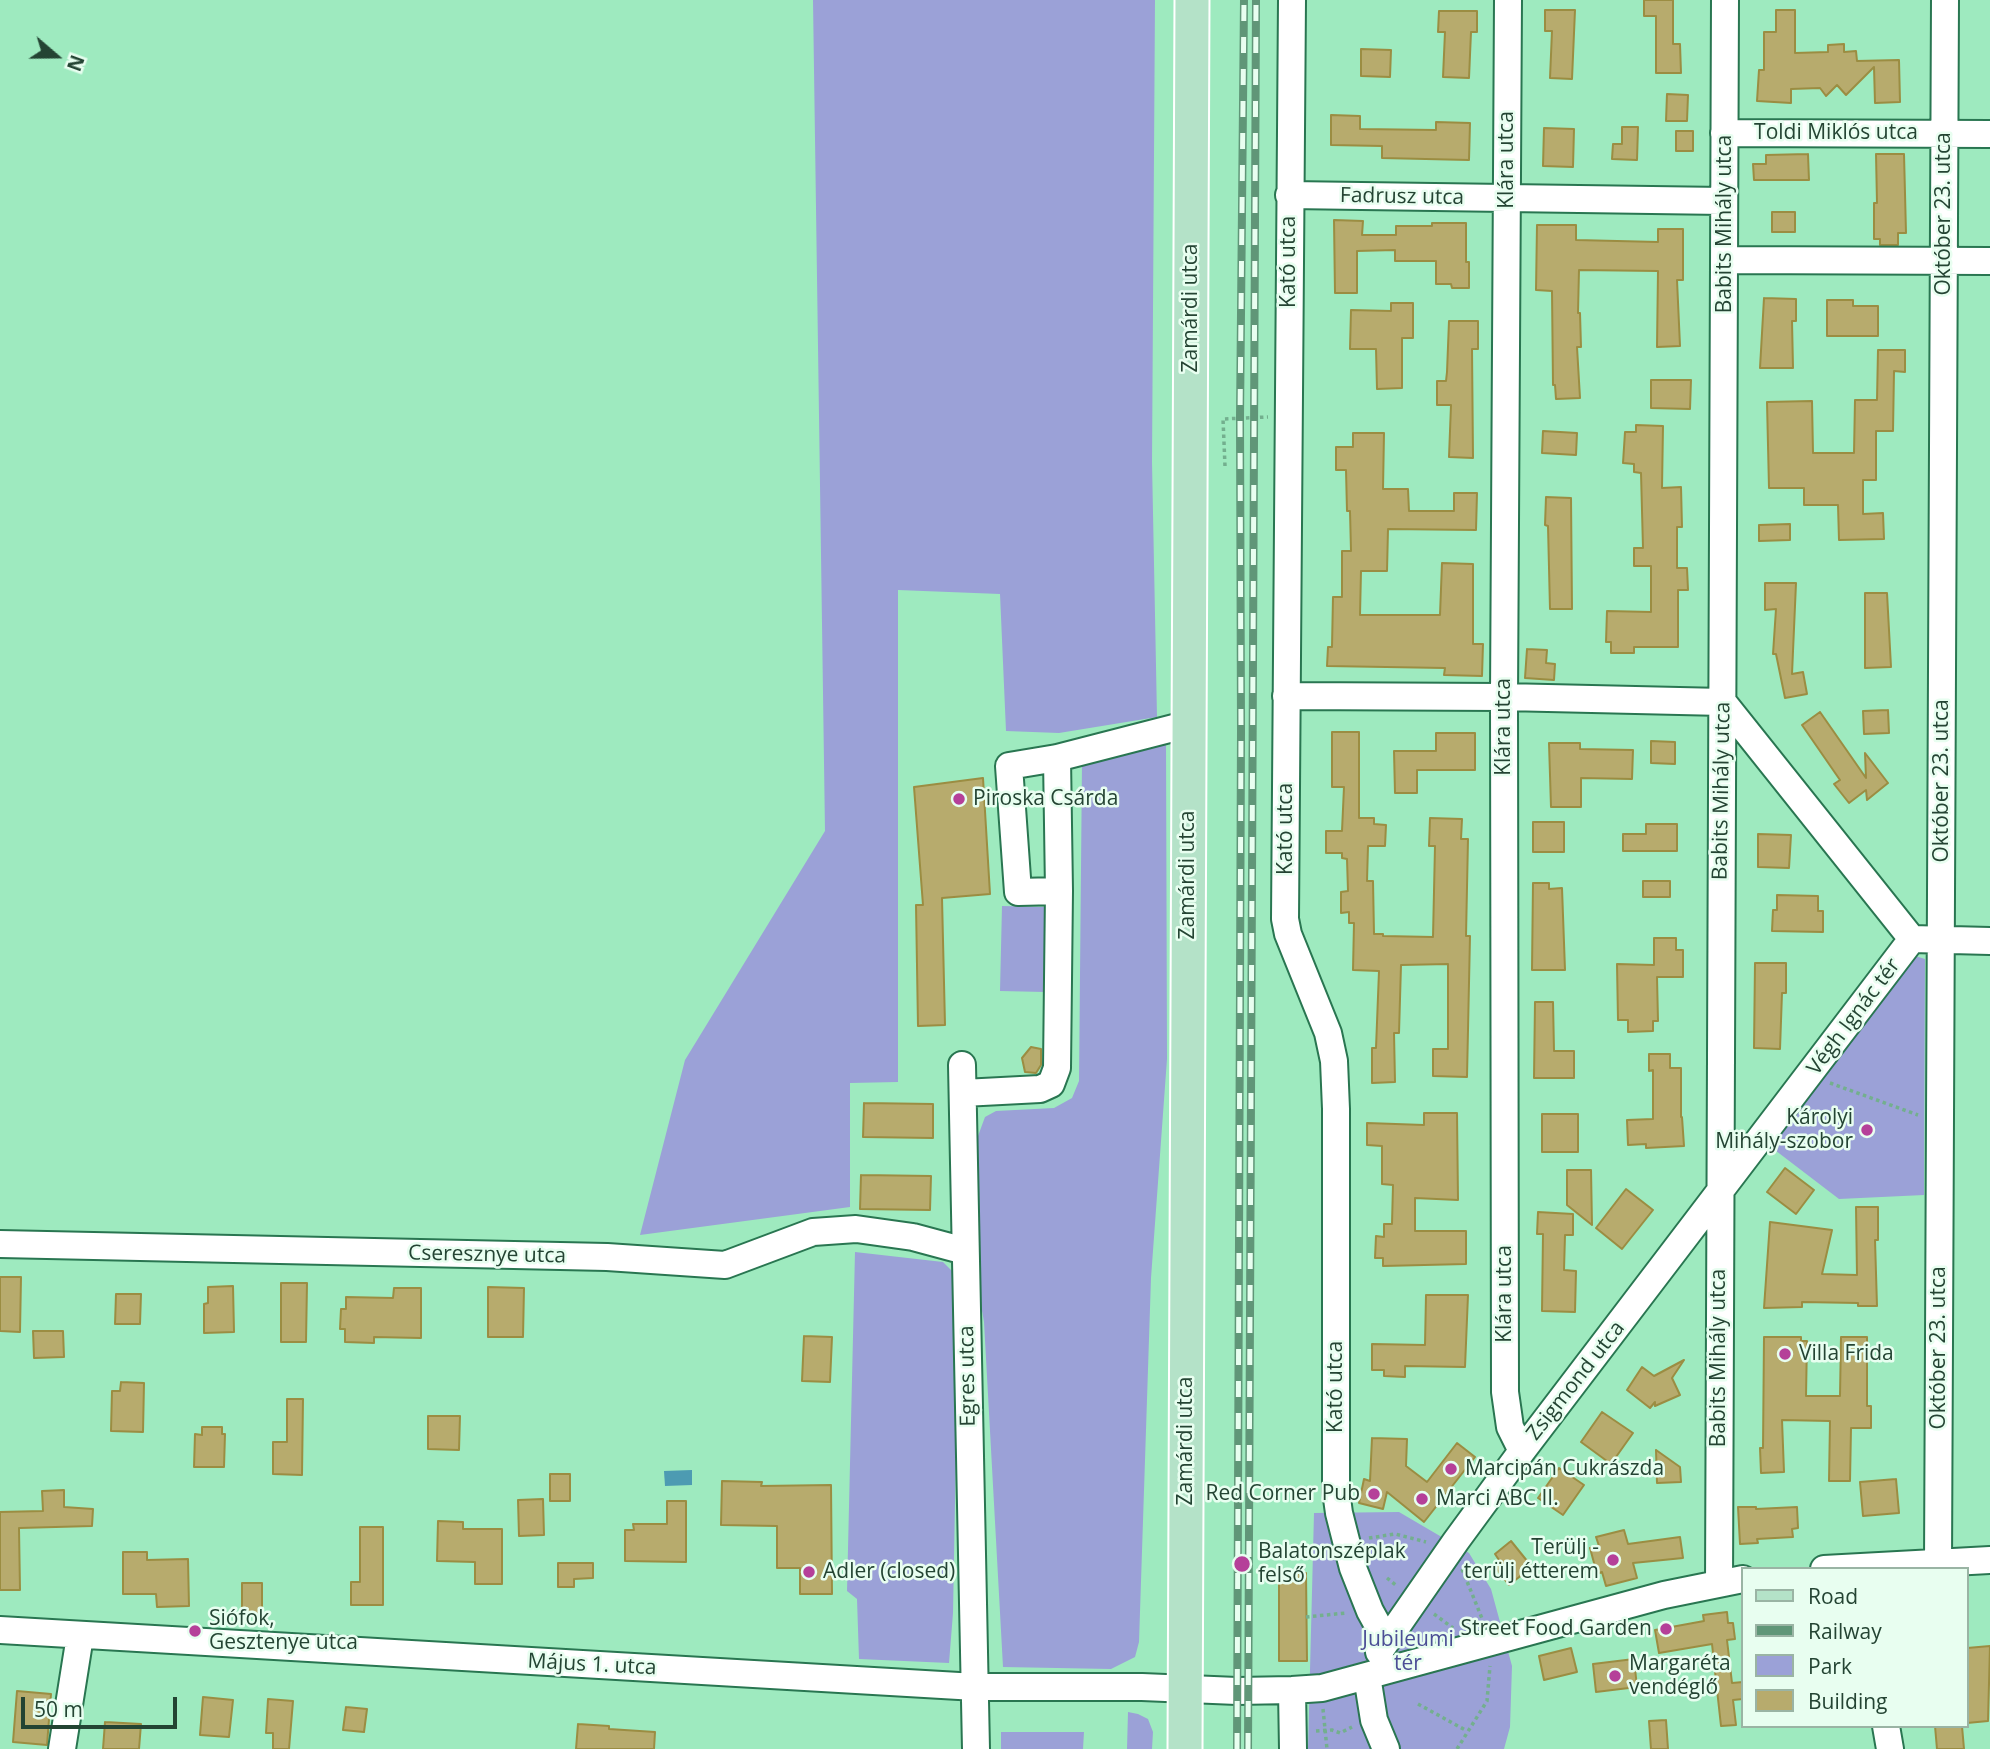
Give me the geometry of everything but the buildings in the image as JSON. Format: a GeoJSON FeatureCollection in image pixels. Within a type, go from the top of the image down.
{"type":"FeatureCollection","features":[{"type":"Feature","properties":{"kind":"main road","name":"Zamárdi utca"},"geometry":{"type":"LineString","coordinates":[[1185,1749],[1192,0]]}},
{"type":"Feature","properties":{"kind":"street","name":"Kató utca"},"geometry":{"type":"LineString","coordinates":[[1292,0],[1285,919],[1288,934],[1328,1033],[1334,1061],[1336,1491],[1346,1541],[1370,1611],[1386,1640]]}},
{"type":"Feature","properties":{"kind":"street","name":"Klára utca"},"geometry":{"type":"LineString","coordinates":[[1508,0],[1504,697],[1505,1392],[1510,1427],[1522,1451]]}},
{"type":"Feature","properties":{"kind":"street","name":"Babits Mihály utca"},"geometry":{"type":"LineString","coordinates":[[1725,0],[1719,1195],[1731,1581]]}},
{"type":"Feature","properties":{"kind":"street","name":"Október 23. utca"},"geometry":{"type":"LineString","coordinates":[[1938,1561],[1945,0]]}},
{"type":"Feature","properties":{"kind":"street","name":"Toldi Miklós utca"},"geometry":{"type":"LineString","coordinates":[[1724,132],[1990,134]]}},
{"type":"Feature","properties":{"kind":"street","name":"Fadrusz utca"},"geometry":{"type":"LineString","coordinates":[[1289,195],[1724,201]]}},
{"type":"Feature","properties":{"kind":"street"},"geometry":{"type":"LineString","coordinates":[[1725,260],[1990,261]]}},
{"type":"Feature","properties":{"kind":"street"},"geometry":{"type":"LineString","coordinates":[[1286,696],[1723,702]]}},
{"type":"Feature","properties":{"kind":"street","name":"Végh Ignác tér"},"geometry":{"type":"LineString","coordinates":[[1723,702],[1912,939],[1990,941]]}},
{"type":"Feature","properties":{"kind":"street"},"geometry":{"type":"LineString","coordinates":[[1059,891],[1018,892],[1009,766],[1057,758],[1189,724]]}},
{"type":"Feature","properties":{"kind":"street"},"geometry":{"type":"LineString","coordinates":[[1721,761],[1762,752]]}},
{"type":"Feature","properties":{"kind":"street"},"geometry":{"type":"LineString","coordinates":[[963,1093],[1040,1089],[1051,1084],[1057,1068],[1057,758]]}},
{"type":"Feature","properties":{"kind":"street","name":"Végh Ignác tér"},"geometry":{"type":"LineString","coordinates":[[1719,1195],[1912,939]]}},
{"type":"Feature","properties":{"kind":"street","name":"Egres utca"},"geometry":{"type":"LineString","coordinates":[[962,1065],[976,1749]]}},
{"type":"Feature","properties":{"kind":"street","name":"Zsigmond utca"},"geometry":{"type":"LineString","coordinates":[[1367,1676],[1386,1640],[1447,1553],[1719,1195]]}},
{"type":"Feature","properties":{"kind":"street","name":"Cseresznye utca"},"geometry":{"type":"LineString","coordinates":[[0,1244],[607,1257],[725,1265],[813,1232],[856,1230],[913,1237],[965,1251]]}},
{"type":"Feature","properties":{"kind":"street"},"geometry":{"type":"LineString","coordinates":[[1865,1567],[1990,1560]]}},
{"type":"Feature","properties":{"kind":"street"},"geometry":{"type":"LineString","coordinates":[[1185,1688],[1322,1688],[1487,1641],[1731,1581]]}},
{"type":"Feature","properties":{"kind":"street","name":"Május 1. utca"},"geometry":{"type":"LineString","coordinates":[[0,1630],[976,1688],[1185,1688]]}},
{"type":"Feature","properties":{"kind":"street"},"geometry":{"type":"LineString","coordinates":[[62,1749],[80,1636]]}},
{"type":"Feature","properties":{"kind":"street"},"geometry":{"type":"LineString","coordinates":[[1367,1676],[1374,1720],[1386,1749]]}},
{"type":"Feature","properties":{"kind":"street"},"geometry":{"type":"LineString","coordinates":[[1292,1690],[1293,1741]]}},
{"type":"Feature","properties":{"kind":"street"},"geometry":{"type":"LineString","coordinates":[[1886,1728],[1890,1749]]}},
{"type":"Feature","properties":{"kind":"path"},"geometry":{"type":"LineString","coordinates":[[1225,466],[1223,419],[1269,417]]}},
{"type":"Feature","properties":{"kind":"path"},"geometry":{"type":"LineString","coordinates":[[1828,1082],[1920,1116],[1920,1103]]}},
{"type":"Feature","properties":{"kind":"path"},"geometry":{"type":"LineString","coordinates":[[1346,1541],[1395,1534],[1424,1541],[1447,1553],[1465,1574],[1478,1606],[1491,1659],[1487,1701],[1457,1749]]}},
{"type":"Feature","properties":{"kind":"path"},"geometry":{"type":"LineString","coordinates":[[1306,1617],[1370,1611]]}},
{"type":"Feature","properties":{"kind":"path"},"geometry":{"type":"LineString","coordinates":[[1418,1704],[1467,1731]]}},
{"type":"Feature","properties":{"kind":"path"},"geometry":{"type":"LineString","coordinates":[[1293,1741],[1332,1730],[1340,1733],[1354,1724],[1374,1720]]}},
{"type":"Feature","properties":{"kind":"green space"},"geometry":{"type":"Polygon","coordinates":[[[813,0],[1155,0],[1152,462],[1157,717],[1059,733],[1006,731],[1000,594],[898,590],[898,1082],[850,1083],[850,1207],[640,1235],[685,1060],[825,831],[813,0]]]}},
{"type":"Feature","properties":{"kind":"green space"},"geometry":{"type":"Polygon","coordinates":[[[1166,743],[1167,1059],[1151,1278],[1139,1642],[1135,1657],[1111,1669],[1003,1667],[984,1322],[979,1293],[978,1136],[985,1117],[996,1111],[1054,1108],[1072,1098],[1079,1081],[1082,762],[1166,743]]]}},
{"type":"Feature","properties":{"kind":"green space"},"geometry":{"type":"Polygon","coordinates":[[[1002,906],[1047,907],[1045,992],[1000,991],[1002,906]]]}},
{"type":"Feature","properties":{"kind":"green space"},"geometry":{"type":"Polygon","coordinates":[[[1915,956],[1925,959],[1924,1195],[1839,1199],[1767,1144],[1915,956]]]}},
{"type":"Feature","properties":{"kind":"green space"},"geometry":{"type":"Polygon","coordinates":[[[855,1252],[943,1262],[959,1278],[953,1613],[949,1663],[859,1659],[857,1599],[847,1591],[855,1252]]]}},
{"type":"Feature","properties":{"kind":"green space","name":"Jubileumi tér"},"geometry":{"type":"Polygon","coordinates":[[[1399,1512],[1469,1553],[1491,1589],[1512,1666],[1510,1727],[1504,1749],[1308,1749],[1314,1513],[1399,1512]]]}},
{"type":"Feature","properties":{"kind":"green space"},"geometry":{"type":"Polygon","coordinates":[[[1128,1712],[1148,1719],[1153,1732],[1152,1749],[1127,1749],[1128,1712]]]}},
{"type":"Feature","properties":{"kind":"green space"},"geometry":{"type":"Polygon","coordinates":[[[1001,1732],[1084,1732],[1083,1749],[1001,1749],[1001,1732]]]}},
{"type":"Feature","properties":{"kind":"shaded area"},"geometry":{"type":"Polygon","coordinates":[[[692,1470],[692,1485],[665,1486],[664,1471],[692,1470]]]}},
{"type":"Feature","properties":{"kind":"railway"},"geometry":{"type":"LineString","coordinates":[[1237,1749],[1240,418],[1244,0]]}},
{"type":"Feature","properties":{"kind":"railway"},"geometry":{"type":"LineString","coordinates":[[1248,1749],[1256,0]]}},
{"type":"Feature","properties":{"kind":"place","name":"Piroska Csárda"},"geometry":{"type":"Point","coordinates":[959,799]}},
{"type":"Feature","properties":{"kind":"place","name":"Károlyi Mihály-szobor"},"geometry":{"type":"Point","coordinates":[1867,1130]}},
{"type":"Feature","properties":{"kind":"place","name":"Villa Frida"},"geometry":{"type":"Point","coordinates":[1785,1354]}},
{"type":"Feature","properties":{"kind":"place","name":"Marcipán Cukrászda"},"geometry":{"type":"Point","coordinates":[1451,1469]}},
{"type":"Feature","properties":{"kind":"place","name":"Red Corner Pub"},"geometry":{"type":"Point","coordinates":[1374,1494]}},
{"type":"Feature","properties":{"kind":"place","name":"Marci ABC II."},"geometry":{"type":"Point","coordinates":[1422,1499]}},
{"type":"Feature","properties":{"kind":"place","name":"Terülj - terülj étterem"},"geometry":{"type":"Point","coordinates":[1613,1560]}},
{"type":"Feature","properties":{"kind":"place","name":"Balatonszéplak felső"},"geometry":{"type":"Point","coordinates":[1242,1564]}},
{"type":"Feature","properties":{"kind":"place","name":"Adler (closed)"},"geometry":{"type":"Point","coordinates":[809,1572]}},
{"type":"Feature","properties":{"kind":"place","name":"Street Food Garden"},"geometry":{"type":"Point","coordinates":[1666,1629]}},
{"type":"Feature","properties":{"kind":"place","name":"Siófok, Gesztenye utca"},"geometry":{"type":"Point","coordinates":[195,1631]}},
{"type":"Feature","properties":{"kind":"place","name":"Margaréta vendéglő"},"geometry":{"type":"Point","coordinates":[1615,1676]}}]}
